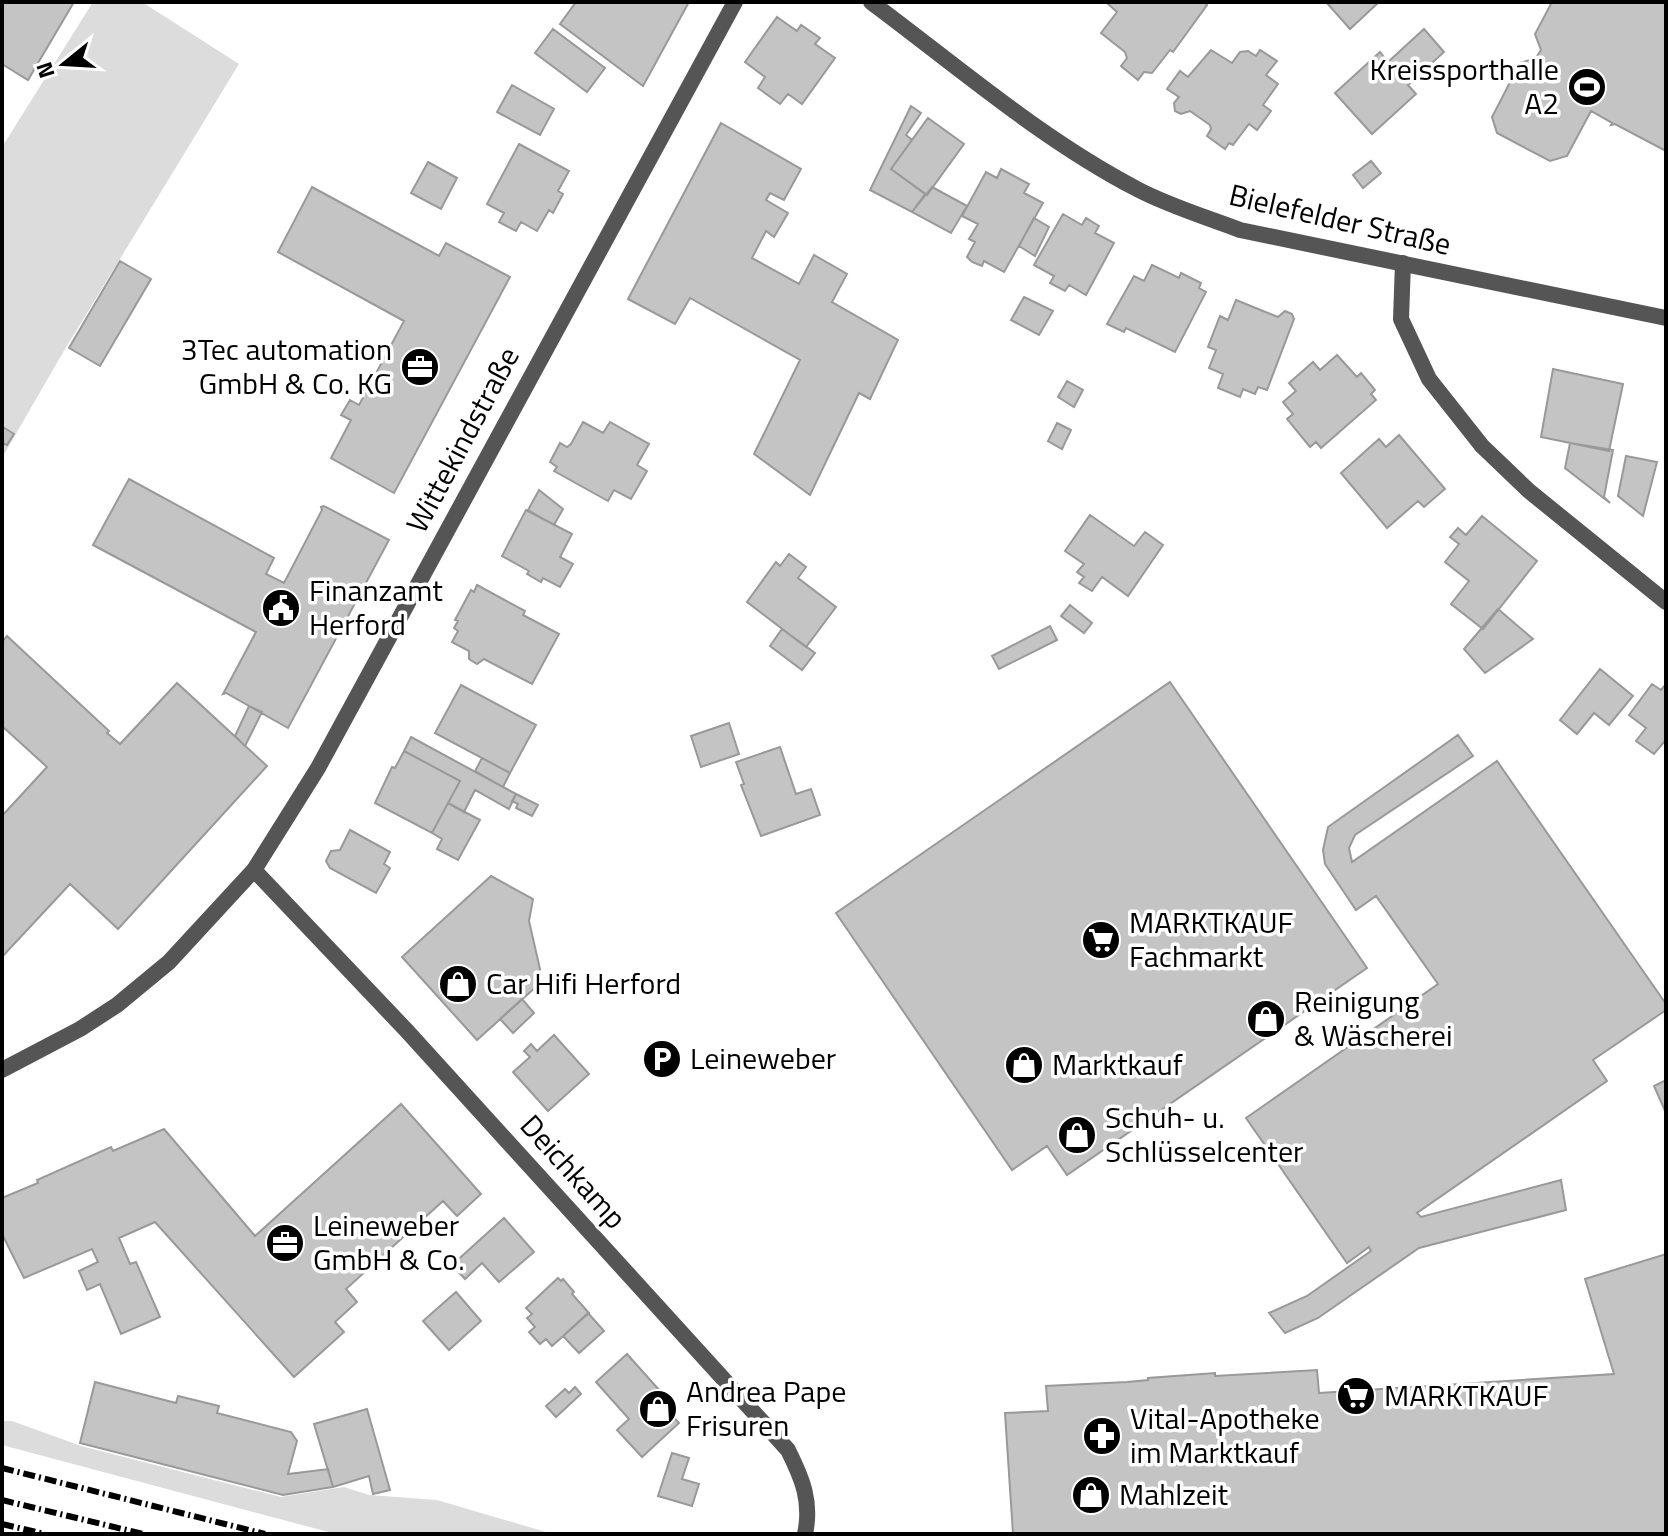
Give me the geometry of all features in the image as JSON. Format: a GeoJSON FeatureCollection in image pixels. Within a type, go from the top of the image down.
{"type":"FeatureCollection","features":[{"type":"Feature","properties":{"kind":"street","name":"Wittekindstraße"},"geometry":{"type":"LineString","coordinates":[[2,1070],[80,1029],[139,988],[211,919],[254,870],[318,768],[735,2]]}},
{"type":"Feature","properties":{"kind":"street","name":"Bielefelder Straße"},"geometry":{"type":"LineString","coordinates":[[871,2],[1032,123],[1138,190],[1240,230],[1666,318]]}},
{"type":"Feature","properties":{"kind":"street"},"geometry":{"type":"LineString","coordinates":[[1403,263],[1401,319],[1429,379],[1482,446],[1529,491],[1666,602]]}},
{"type":"Feature","properties":{"kind":"street","name":"Deichkamp"},"geometry":{"type":"LineString","coordinates":[[254,870],[407,1031],[788,1450],[805,1485],[805,1534]]}},
{"type":"Feature","properties":{"kind":"shaded area"},"geometry":{"type":"Polygon","coordinates":[[[93,2],[142,2],[239,64],[2,458],[2,147],[93,2]]]}},
{"type":"Feature","properties":{"kind":"shaded area"},"geometry":{"type":"Polygon","coordinates":[[[2,1421],[12,1421],[81,1446],[281,1497],[344,1487],[369,1495],[437,1500],[553,1534],[336,1534],[2,1445],[2,1421]]]}},
{"type":"Feature","properties":{"kind":"building"},"geometry":{"type":"Polygon","coordinates":[[[2,2],[74,2],[28,80],[2,64],[2,2]]]}},
{"type":"Feature","properties":{"kind":"building"},"geometry":{"type":"Polygon","coordinates":[[[576,2],[689,2],[643,86],[560,24],[576,2]]]}},
{"type":"Feature","properties":{"kind":"building"},"geometry":{"type":"Polygon","coordinates":[[[1204,2],[1207,5],[1173,52],[1170,50],[1152,73],[1144,72],[1138,80],[1121,66],[1127,58],[1125,52],[1101,33],[1117,12],[1108,4],[1204,2]]]}},
{"type":"Feature","properties":{"kind":"building"},"geometry":{"type":"Polygon","coordinates":[[[1326,2],[1379,2],[1350,29],[1326,2]]]}},
{"type":"Feature","properties":{"kind":"building","name":"Kreissporthalle A2"},"geometry":{"type":"Polygon","coordinates":[[[1552,2],[1666,2],[1666,151],[1615,124],[1611,125],[1591,111],[1567,156],[1550,161],[1497,133],[1492,117],[1520,63],[1536,58],[1541,50],[1535,34],[1552,2]]]}},
{"type":"Feature","properties":{"kind":"building"},"geometry":{"type":"Polygon","coordinates":[[[777,17],[797,31],[801,25],[820,38],[815,44],[835,58],[802,104],[788,94],[780,104],[758,88],[765,77],[745,62],[777,17]]]}},
{"type":"Feature","properties":{"kind":"building"},"geometry":{"type":"Polygon","coordinates":[[[553,29],[605,68],[587,92],[535,53],[553,29]]]}},
{"type":"Feature","properties":{"kind":"building"},"geometry":{"type":"Polygon","coordinates":[[[1424,29],[1444,52],[1408,85],[1416,94],[1372,134],[1335,93],[1380,52],[1388,62],[1424,29]]]}},
{"type":"Feature","properties":{"kind":"building"},"geometry":{"type":"Polygon","coordinates":[[[1211,50],[1232,63],[1240,52],[1248,51],[1256,56],[1260,50],[1277,61],[1266,75],[1278,84],[1263,105],[1271,111],[1257,130],[1249,124],[1233,145],[1229,143],[1225,149],[1207,136],[1210,125],[1190,111],[1181,114],[1175,111],[1174,103],[1179,97],[1167,89],[1180,71],[1188,77],[1211,50]]]}},
{"type":"Feature","properties":{"kind":"building"},"geometry":{"type":"Polygon","coordinates":[[[512,85],[554,109],[540,135],[497,112],[512,85]]]}},
{"type":"Feature","properties":{"kind":"building"},"geometry":{"type":"Polygon","coordinates":[[[911,106],[921,113],[906,135],[912,140],[891,169],[925,194],[912,212],[870,190],[911,106]]]}},
{"type":"Feature","properties":{"kind":"building"},"geometry":{"type":"Polygon","coordinates":[[[928,118],[964,144],[927,195],[891,169],[928,118]]]}},
{"type":"Feature","properties":{"kind":"building"},"geometry":{"type":"Polygon","coordinates":[[[721,123],[801,169],[784,200],[770,193],[766,200],[788,213],[774,237],[766,231],[752,258],[799,284],[814,255],[847,274],[832,302],[898,340],[870,399],[859,393],[810,495],[754,454],[800,360],[690,298],[675,324],[628,299],[721,123]]]}},
{"type":"Feature","properties":{"kind":"building"},"geometry":{"type":"Polygon","coordinates":[[[519,144],[569,171],[558,191],[563,194],[553,213],[549,210],[537,231],[521,222],[516,231],[499,222],[504,213],[487,204],[519,144]]]}},
{"type":"Feature","properties":{"kind":"building"},"geometry":{"type":"Polygon","coordinates":[[[1371,161],[1381,173],[1363,188],[1353,175],[1371,161]]]}},
{"type":"Feature","properties":{"kind":"building"},"geometry":{"type":"Polygon","coordinates":[[[428,162],[457,178],[441,209],[411,193],[428,162]]]}},
{"type":"Feature","properties":{"kind":"building"},"geometry":{"type":"Polygon","coordinates":[[[1001,169],[1029,184],[1024,193],[1043,203],[1004,272],[984,261],[982,266],[972,262],[967,257],[975,242],[969,239],[978,224],[962,216],[986,172],[997,178],[1001,169]]]}},
{"type":"Feature","properties":{"kind":"building"},"geometry":{"type":"Polygon","coordinates":[[[312,187],[439,256],[446,243],[510,277],[394,493],[331,458],[351,420],[341,415],[350,400],[359,405],[404,321],[278,252],[312,187]]]}},
{"type":"Feature","properties":{"kind":"building"},"geometry":{"type":"Polygon","coordinates":[[[932,187],[967,206],[951,233],[912,212],[932,187]]]}},
{"type":"Feature","properties":{"kind":"building"},"geometry":{"type":"Polygon","coordinates":[[[1063,214],[1082,225],[1086,218],[1099,226],[1095,233],[1114,243],[1086,295],[1069,285],[1065,291],[1050,283],[1054,276],[1034,265],[1063,214]]]}},
{"type":"Feature","properties":{"kind":"building"},"geometry":{"type":"Polygon","coordinates":[[[1034,218],[1049,227],[1035,256],[1019,246],[1034,218]]]}},
{"type":"Feature","properties":{"kind":"building"},"geometry":{"type":"Polygon","coordinates":[[[120,261],[151,279],[100,366],[69,348],[120,261]]]}},
{"type":"Feature","properties":{"kind":"building"},"geometry":{"type":"Polygon","coordinates":[[[1152,265],[1179,278],[1181,273],[1201,283],[1199,288],[1206,292],[1175,352],[1126,328],[1124,332],[1107,324],[1134,276],[1144,281],[1152,265]]]}},
{"type":"Feature","properties":{"kind":"building"},"geometry":{"type":"Polygon","coordinates":[[[1024,297],[1053,311],[1039,335],[1011,320],[1024,297]]]}},
{"type":"Feature","properties":{"kind":"building"},"geometry":{"type":"Polygon","coordinates":[[[1236,300],[1278,317],[1285,311],[1292,314],[1294,319],[1267,390],[1258,387],[1255,394],[1243,389],[1240,397],[1218,388],[1223,374],[1209,368],[1216,350],[1208,347],[1220,316],[1228,320],[1236,300]]]}},
{"type":"Feature","properties":{"kind":"building"},"geometry":{"type":"Polygon","coordinates":[[[1337,355],[1357,377],[1361,373],[1375,390],[1371,394],[1376,400],[1321,448],[1316,442],[1310,447],[1287,419],[1293,414],[1283,402],[1296,391],[1289,383],[1313,362],[1320,370],[1337,355]]]}},
{"type":"Feature","properties":{"kind":"building"},"geometry":{"type":"Polygon","coordinates":[[[1553,369],[1623,384],[1609,451],[1541,437],[1553,369]]]}},
{"type":"Feature","properties":{"kind":"building"},"geometry":{"type":"Polygon","coordinates":[[[1067,381],[1083,390],[1074,407],[1058,397],[1067,381]]]}},
{"type":"Feature","properties":{"kind":"building"},"geometry":{"type":"Polygon","coordinates":[[[583,422],[603,433],[610,422],[649,444],[637,465],[647,471],[631,499],[614,490],[608,501],[554,471],[557,467],[550,462],[560,443],[567,447],[571,444],[583,422]]]}},
{"type":"Feature","properties":{"kind":"building"},"geometry":{"type":"Polygon","coordinates":[[[1057,423],[1071,430],[1062,449],[1048,441],[1057,423]]]}},
{"type":"Feature","properties":{"kind":"building"},"geometry":{"type":"Polygon","coordinates":[[[3,427],[14,434],[7,445],[2,443],[3,427]]]}},
{"type":"Feature","properties":{"kind":"building"},"geometry":{"type":"Polygon","coordinates":[[[1399,435],[1445,489],[1424,507],[1418,501],[1387,528],[1341,473],[1379,439],[1386,447],[1399,435]]]}},
{"type":"Feature","properties":{"kind":"building"},"geometry":{"type":"Polygon","coordinates":[[[1570,443],[1613,450],[1604,497],[1610,503],[1565,468],[1570,443]]]}},
{"type":"Feature","properties":{"kind":"building"},"geometry":{"type":"Polygon","coordinates":[[[1626,456],[1657,462],[1643,516],[1618,496],[1626,456]]]}},
{"type":"Feature","properties":{"kind":"building","name":"Finanzamt Herford"},"geometry":{"type":"Polygon","coordinates":[[[129,479],[274,558],[266,574],[284,583],[321,507],[389,540],[288,728],[223,694],[256,632],[93,545],[129,479]]]}},
{"type":"Feature","properties":{"kind":"building"},"geometry":{"type":"Polygon","coordinates":[[[539,490],[563,509],[554,525],[528,510],[539,490]]]}},
{"type":"Feature","properties":{"kind":"building"},"geometry":{"type":"Polygon","coordinates":[[[526,510],[572,534],[560,557],[573,564],[560,587],[543,578],[541,582],[527,574],[529,571],[502,556],[526,510]]]}},
{"type":"Feature","properties":{"kind":"building"},"geometry":{"type":"Polygon","coordinates":[[[1090,515],[1134,546],[1145,532],[1163,545],[1128,596],[1102,577],[1092,591],[1079,583],[1084,577],[1077,572],[1084,564],[1065,551],[1090,515]]]}},
{"type":"Feature","properties":{"kind":"building"},"geometry":{"type":"Polygon","coordinates":[[[1482,516],[1537,561],[1483,629],[1451,604],[1469,581],[1445,562],[1459,544],[1450,537],[1458,528],[1466,535],[1482,516]]]}},
{"type":"Feature","properties":{"kind":"building"},"geometry":{"type":"Polygon","coordinates":[[[789,554],[806,567],[798,578],[836,607],[806,647],[747,602],[776,562],[780,566],[789,554]]]}},
{"type":"Feature","properties":{"kind":"building"},"geometry":{"type":"Polygon","coordinates":[[[477,585],[559,634],[532,684],[484,659],[477,664],[469,659],[469,651],[452,642],[458,631],[454,628],[458,621],[455,620],[471,590],[474,592],[477,585]]]}},
{"type":"Feature","properties":{"kind":"building"},"geometry":{"type":"Polygon","coordinates":[[[1070,605],[1092,623],[1084,633],[1061,616],[1070,605]]]}},
{"type":"Feature","properties":{"kind":"building"},"geometry":{"type":"Polygon","coordinates":[[[1498,609],[1533,639],[1485,673],[1464,649],[1498,609]]]}},
{"type":"Feature","properties":{"kind":"building"},"geometry":{"type":"Polygon","coordinates":[[[1050,626],[1057,640],[999,669],[992,656],[1050,626]]]}},
{"type":"Feature","properties":{"kind":"building"},"geometry":{"type":"Polygon","coordinates":[[[782,629],[815,653],[802,670],[770,646],[782,629]]]}},
{"type":"Feature","properties":{"kind":"building"},"geometry":{"type":"Polygon","coordinates":[[[7,636],[120,744],[177,683],[267,766],[118,929],[70,884],[2,957],[2,816],[47,767],[2,726],[2,642],[7,636]]]}},
{"type":"Feature","properties":{"kind":"building"},"geometry":{"type":"Polygon","coordinates":[[[1600,669],[1633,696],[1609,725],[1594,713],[1577,734],[1560,720],[1600,669]]]}},
{"type":"Feature","properties":{"kind":"building","name":"MARKTKAUF Fachmarkt"},"geometry":{"type":"Polygon","coordinates":[[[1170,682],[1367,968],[1067,1175],[1047,1146],[1012,1170],[836,913],[1170,682]]]}},
{"type":"Feature","properties":{"kind":"building"},"geometry":{"type":"Polygon","coordinates":[[[1652,684],[1661,690],[1666,684],[1666,744],[1664,742],[1654,754],[1636,741],[1646,728],[1629,715],[1652,684]]]}},
{"type":"Feature","properties":{"kind":"building"},"geometry":{"type":"Polygon","coordinates":[[[461,685],[536,725],[510,773],[435,733],[461,685]]]}},
{"type":"Feature","properties":{"kind":"building"},"geometry":{"type":"Polygon","coordinates":[[[249,706],[262,712],[245,746],[235,736],[249,706]]]}},
{"type":"Feature","properties":{"kind":"building"},"geometry":{"type":"Polygon","coordinates":[[[729,723],[739,754],[701,767],[691,736],[729,723]]]}},
{"type":"Feature","properties":{"kind":"building"},"geometry":{"type":"Polygon","coordinates":[[[1458,735],[1473,756],[1355,835],[1349,848],[1352,862],[1497,761],[1666,1004],[1666,1010],[1593,1060],[1607,1081],[1417,1213],[1421,1217],[1561,1180],[1566,1210],[1419,1248],[1318,1318],[1285,1333],[1269,1313],[1307,1296],[1371,1251],[1369,1247],[1347,1263],[1246,1118],[1438,984],[1376,896],[1356,910],[1325,864],[1323,850],[1328,827],[1458,735]]]}},
{"type":"Feature","properties":{"kind":"building"},"geometry":{"type":"Polygon","coordinates":[[[411,737],[516,794],[509,809],[475,790],[464,812],[448,803],[460,781],[404,751],[411,737]]]}},
{"type":"Feature","properties":{"kind":"building"},"geometry":{"type":"Polygon","coordinates":[[[780,747],[796,794],[811,789],[820,815],[761,836],[741,785],[744,784],[736,762],[780,747]]]}},
{"type":"Feature","properties":{"kind":"building"},"geometry":{"type":"Polygon","coordinates":[[[404,751],[460,781],[432,833],[375,803],[392,767],[395,768],[404,751]]]}},
{"type":"Feature","properties":{"kind":"building"},"geometry":{"type":"Polygon","coordinates":[[[482,758],[510,773],[503,787],[475,771],[482,758]]]}},
{"type":"Feature","properties":{"kind":"building"},"geometry":{"type":"Polygon","coordinates":[[[516,794],[538,805],[532,816],[516,808],[518,804],[512,801],[516,794]]]}},
{"type":"Feature","properties":{"kind":"building"},"geometry":{"type":"Polygon","coordinates":[[[448,803],[480,820],[458,860],[437,849],[442,839],[432,833],[448,803]]]}},
{"type":"Feature","properties":{"kind":"building"},"geometry":{"type":"Polygon","coordinates":[[[350,830],[390,852],[384,864],[390,868],[376,893],[330,868],[326,861],[331,851],[340,850],[350,830]]]}},
{"type":"Feature","properties":{"kind":"building"},"geometry":{"type":"Polygon","coordinates":[[[491,876],[533,899],[529,921],[540,969],[537,986],[477,1040],[402,957],[491,876]]]}},
{"type":"Feature","properties":{"kind":"building"},"geometry":{"type":"Polygon","coordinates":[[[522,999],[534,1013],[513,1033],[500,1019],[522,999]]]}},
{"type":"Feature","properties":{"kind":"building"},"geometry":{"type":"Polygon","coordinates":[[[554,1035],[589,1074],[548,1111],[513,1072],[530,1057],[524,1051],[531,1044],[537,1051],[554,1035]]]}},
{"type":"Feature","properties":{"kind":"building"},"geometry":{"type":"Polygon","coordinates":[[[1666,1080],[1666,1113],[1654,1086],[1666,1080]]]}},
{"type":"Feature","properties":{"kind":"building","name":"Leineweber GmbH & Co."},"geometry":{"type":"Polygon","coordinates":[[[401,1104],[481,1194],[457,1216],[443,1201],[346,1289],[357,1302],[335,1322],[344,1332],[294,1377],[155,1222],[119,1238],[130,1264],[136,1262],[160,1317],[121,1334],[100,1284],[87,1290],[79,1271],[98,1262],[92,1249],[24,1278],[2,1234],[2,1198],[111,1147],[113,1151],[164,1129],[255,1236],[401,1104]]]}},
{"type":"Feature","properties":{"kind":"building"},"geometry":{"type":"Polygon","coordinates":[[[504,1218],[534,1252],[499,1282],[482,1263],[465,1279],[452,1265],[504,1218]]]}},
{"type":"Feature","properties":{"kind":"building","name":"MARKTKAUF"},"geometry":{"type":"Polygon","coordinates":[[[1666,1254],[1666,1534],[1013,1534],[1005,1413],[1048,1411],[1046,1386],[1215,1373],[1215,1376],[1317,1370],[1319,1393],[1614,1374],[1585,1279],[1666,1254]]]}},
{"type":"Feature","properties":{"kind":"building"},"geometry":{"type":"Polygon","coordinates":[[[558,1278],[563,1279],[589,1313],[552,1346],[546,1339],[540,1344],[529,1332],[535,1327],[527,1318],[532,1314],[526,1308],[558,1278]]]}},
{"type":"Feature","properties":{"kind":"building"},"geometry":{"type":"Polygon","coordinates":[[[456,1292],[481,1321],[449,1350],[423,1321],[456,1292]]]}},
{"type":"Feature","properties":{"kind":"building"},"geometry":{"type":"Polygon","coordinates":[[[588,1313],[604,1331],[579,1353],[563,1336],[588,1313]]]}},
{"type":"Feature","properties":{"kind":"building"},"geometry":{"type":"Polygon","coordinates":[[[627,1354],[660,1391],[654,1396],[679,1423],[642,1457],[617,1430],[629,1419],[596,1382],[627,1354]]]}},
{"type":"Feature","properties":{"kind":"building"},"geometry":{"type":"Polygon","coordinates":[[[95,1382],[176,1403],[178,1396],[219,1406],[217,1413],[291,1432],[297,1441],[288,1474],[328,1469],[333,1487],[283,1495],[80,1443],[95,1382]]]}},
{"type":"Feature","properties":{"kind":"building"},"geometry":{"type":"Polygon","coordinates":[[[575,1387],[581,1394],[556,1417],[546,1406],[565,1389],[569,1393],[575,1387]]]}},
{"type":"Feature","properties":{"kind":"building"},"geometry":{"type":"Polygon","coordinates":[[[367,1409],[390,1490],[373,1494],[369,1476],[333,1487],[314,1424],[367,1409]]]}},
{"type":"Feature","properties":{"kind":"building"},"geometry":{"type":"Polygon","coordinates":[[[672,1453],[689,1458],[682,1479],[699,1484],[692,1506],[658,1496],[672,1453]]]}},
{"type":"Feature","properties":{"kind":"railway"},"geometry":{"type":"LineString","coordinates":[[2,1468],[265,1534]]}},
{"type":"Feature","properties":{"kind":"railway"},"geometry":{"type":"LineString","coordinates":[[2,1500],[143,1534]]}},
{"type":"Feature","properties":{"kind":"railway"},"geometry":{"type":"LineString","coordinates":[[2,1524],[45,1534]]}},
{"type":"Feature","properties":{"kind":"place","name":"Kreissporthalle A2"},"geometry":{"type":"Point","coordinates":[1587,87]}},
{"type":"Feature","properties":{"kind":"place","name":"3Tec automation GmbH & Co. KG"},"geometry":{"type":"Point","coordinates":[420,367]}},
{"type":"Feature","properties":{"kind":"place","name":"Finanzamt Herford"},"geometry":{"type":"Point","coordinates":[281,608]}},
{"type":"Feature","properties":{"kind":"place","name":"MARKTKAUF Fachmarkt"},"geometry":{"type":"Point","coordinates":[1101,940]}},
{"type":"Feature","properties":{"kind":"place","name":"Car Hifi Herford"},"geometry":{"type":"Point","coordinates":[458,984]}},
{"type":"Feature","properties":{"kind":"place","name":"Reinigung & Wäscherei"},"geometry":{"type":"Point","coordinates":[1266,1019]}},
{"type":"Feature","properties":{"kind":"place","name":"Leineweber"},"geometry":{"type":"Point","coordinates":[662,1059]}},
{"type":"Feature","properties":{"kind":"place","name":"Marktkauf"},"geometry":{"type":"Point","coordinates":[1024,1065]}},
{"type":"Feature","properties":{"kind":"place","name":"Schuh- u. Schlüsselcenter"},"geometry":{"type":"Point","coordinates":[1077,1135]}},
{"type":"Feature","properties":{"kind":"place","name":"Leineweber GmbH & Co."},"geometry":{"type":"Point","coordinates":[285,1243]}},
{"type":"Feature","properties":{"kind":"place","name":"MARKTKAUF"},"geometry":{"type":"Point","coordinates":[1356,1396]}},
{"type":"Feature","properties":{"kind":"place","name":"Andrea Pape Frisuren"},"geometry":{"type":"Point","coordinates":[658,1409]}},
{"type":"Feature","properties":{"kind":"place","name":"Vital-Apotheke im Marktkauf"},"geometry":{"type":"Point","coordinates":[1102,1436]}},
{"type":"Feature","properties":{"kind":"place","name":"Mahlzeit"},"geometry":{"type":"Point","coordinates":[1091,1495]}}]}
